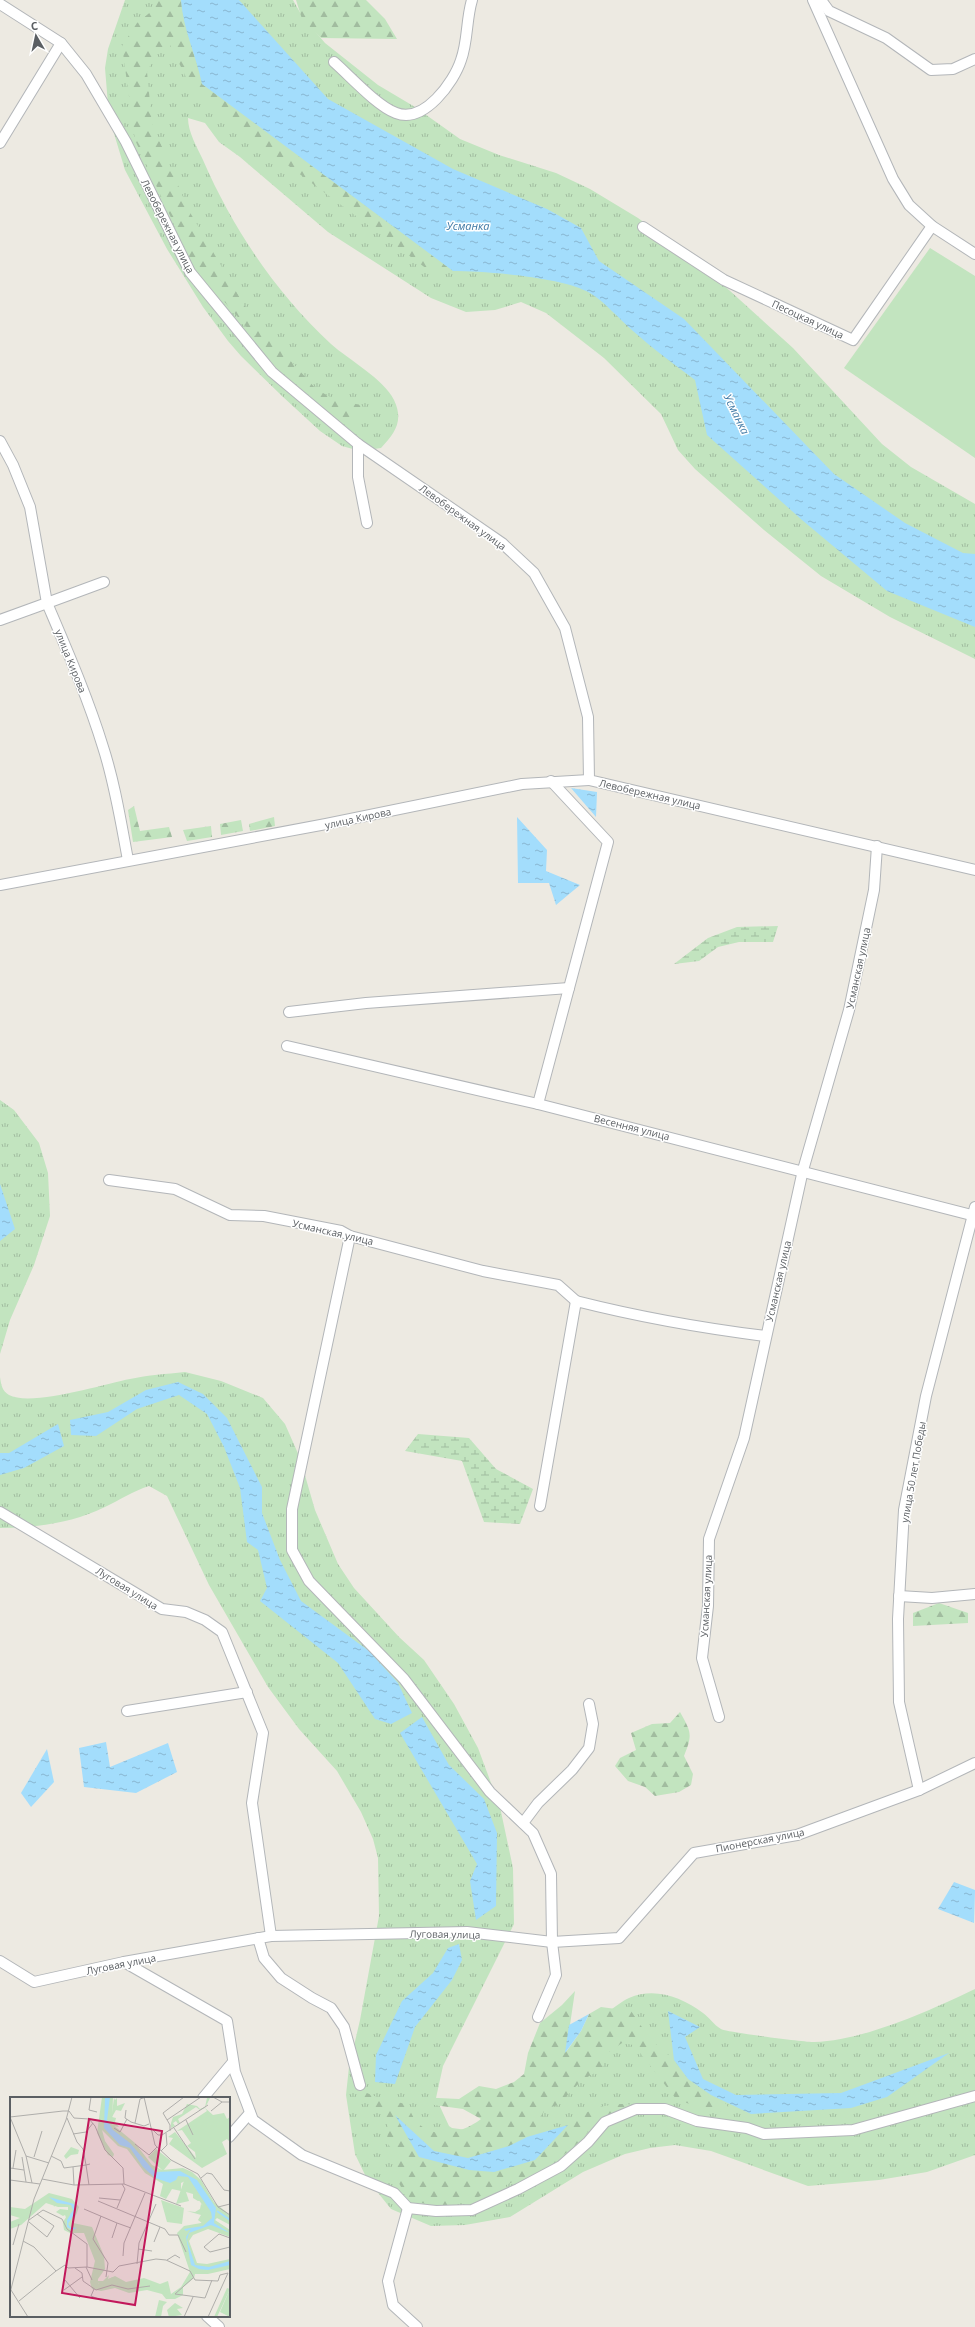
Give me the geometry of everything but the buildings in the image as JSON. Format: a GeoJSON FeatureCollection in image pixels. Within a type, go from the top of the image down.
{"type":"FeatureCollection","features":[{"type":"Feature","properties":{"kind":"street"},"geometry":{"type":"LineString","coordinates":[[334,62],[374,98],[396,114],[411,114],[429,106],[450,82],[462,59],[467,15],[472,0]]}},
{"type":"Feature","properties":{"kind":"street"},"geometry":{"type":"LineString","coordinates":[[813,0],[893,179],[909,205],[932,226],[975,254]]}},
{"type":"Feature","properties":{"kind":"street"},"geometry":{"type":"LineString","coordinates":[[821,0],[829,11],[886,38],[931,70],[953,69],[975,59]]}},
{"type":"Feature","properties":{"kind":"street","name":"Левобережная улица"},"geometry":{"type":"LineString","coordinates":[[0,4],[61,43],[86,74],[126,142],[190,272],[272,372],[358,444],[502,543],[534,573],[565,628],[567,635],[588,717],[589,780],[975,870]]}},
{"type":"Feature","properties":{"kind":"street"},"geometry":{"type":"LineString","coordinates":[[0,143],[61,43]]}},
{"type":"Feature","properties":{"kind":"street","name":"Песоцкая улица"},"geometry":{"type":"LineString","coordinates":[[644,227],[724,280],[852,340],[932,226]]}},
{"type":"Feature","properties":{"kind":"street","name":"улица Кирова"},"geometry":{"type":"LineString","coordinates":[[0,441],[13,465],[30,507],[47,602],[82,687],[104,748],[115,793],[128,860]]}},
{"type":"Feature","properties":{"kind":"street"},"geometry":{"type":"LineString","coordinates":[[358,444],[358,477],[367,523]]}},
{"type":"Feature","properties":{"kind":"street"},"geometry":{"type":"LineString","coordinates":[[0,620],[104,582]]}},
{"type":"Feature","properties":{"kind":"street","name":"улица Кирова"},"geometry":{"type":"LineString","coordinates":[[0,885],[326,824],[522,784],[551,781],[589,780]]}},
{"type":"Feature","properties":{"kind":"street"},"geometry":{"type":"LineString","coordinates":[[538,1104],[608,842],[551,781]]}},
{"type":"Feature","properties":{"kind":"street","name":"Усманская улица"},"geometry":{"type":"LineString","coordinates":[[719,1717],[702,1658],[708,1606],[709,1539],[744,1438],[765,1336],[803,1170],[849,1010],[874,890],[877,846]]}},
{"type":"Feature","properties":{"kind":"street"},"geometry":{"type":"LineString","coordinates":[[289,1012],[366,1003],[569,988]]}},
{"type":"Feature","properties":{"kind":"street","name":"Весенняя улица"},"geometry":{"type":"LineString","coordinates":[[286,1046],[538,1104],[974,1213]]}},
{"type":"Feature","properties":{"kind":"street","name":"Усманская улица"},"geometry":{"type":"LineString","coordinates":[[109,1180],[175,1189],[230,1215],[264,1216],[341,1231],[350,1236],[483,1271],[558,1284],[576,1301]]}},
{"type":"Feature","properties":{"kind":"street","name":"улица 50 лет Победы"},"geometry":{"type":"LineString","coordinates":[[919,1790],[899,1702],[899,1596],[904,1510],[926,1396],[974,1213]]}},
{"type":"Feature","properties":{"kind":"street"},"geometry":{"type":"LineString","coordinates":[[350,1236],[292,1509],[292,1550],[309,1581],[404,1679],[490,1792],[533,1833],[551,1874],[552,1942],[556,1975],[538,2017]]}},
{"type":"Feature","properties":{"kind":"street"},"geometry":{"type":"LineString","coordinates":[[540,1506],[576,1301],[632,1316],[690,1327],[765,1336]]}},
{"type":"Feature","properties":{"kind":"street","name":"Луговая улица"},"geometry":{"type":"LineString","coordinates":[[0,1512],[162,1609],[186,1612],[205,1620],[222,1632],[263,1733],[252,1803],[270,1936]]}},
{"type":"Feature","properties":{"kind":"street"},"geometry":{"type":"LineString","coordinates":[[899,1596],[932,1598],[975,1594]]}},
{"type":"Feature","properties":{"kind":"street"},"geometry":{"type":"LineString","coordinates":[[127,1711],[246,1692]]}},
{"type":"Feature","properties":{"kind":"street"},"geometry":{"type":"LineString","coordinates":[[523,1823],[538,1803],[572,1770],[589,1748],[593,1724],[590,1704]]}},
{"type":"Feature","properties":{"kind":"street","name":"Пионерская улица"},"geometry":{"type":"LineString","coordinates":[[619,1938],[694,1853],[797,1835],[919,1790],[975,1763]]}},
{"type":"Feature","properties":{"kind":"street","name":"Луговая улица"},"geometry":{"type":"LineString","coordinates":[[0,1962],[34,1982],[124,1962],[270,1936],[467,1932],[552,1942],[619,1938]]}},
{"type":"Feature","properties":{"kind":"street"},"geometry":{"type":"LineString","coordinates":[[258,1938],[264,1958],[281,1978],[312,1998],[331,2008],[344,2027],[360,2084]]}},
{"type":"Feature","properties":{"kind":"street"},"geometry":{"type":"LineString","coordinates":[[124,1962],[227,2021],[235,2072],[252,2120],[302,2155],[394,2193],[408,2208],[436,2212],[472,2210],[518,2189],[562,2166],[588,2142],[605,2122],[636,2109],[665,2109],[697,2121],[747,2128],[764,2134],[853,2130],[975,2096]]}},
{"type":"Feature","properties":{"kind":"street"},"geometry":{"type":"LineString","coordinates":[[204,2097],[234,2062]]}},
{"type":"Feature","properties":{"kind":"street"},"geometry":{"type":"LineString","coordinates":[[230,2137],[250,2113]]}},
{"type":"Feature","properties":{"kind":"street"},"geometry":{"type":"LineString","coordinates":[[408,2208],[388,2281],[393,2305],[417,2327]]}},
{"type":"Feature","properties":{"kind":"street"},"geometry":{"type":"LineString","coordinates":[[208,2317],[218,2327]]}},
{"type":"Feature","properties":{"kind":"green space"},"geometry":{"type":"Polygon","coordinates":[[[125,0],[293,0],[302,16],[325,43],[378,85],[415,107],[460,139],[499,155],[556,173],[590,189],[638,218],[668,240],[729,290],[793,348],[882,444],[911,467],[975,504],[975,659],[890,617],[821,576],[764,530],[695,469],[678,450],[661,414],[604,358],[546,313],[521,302],[495,310],[466,312],[431,298],[328,232],[240,157],[219,142],[205,123],[188,118],[193,139],[228,211],[242,235],[274,282],[331,344],[366,370],[389,392],[397,407],[398,420],[394,432],[381,448],[360,451],[342,446],[320,431],[241,356],[228,341],[203,307],[167,249],[125,170],[109,117],[105,68],[108,49],[125,0]]]}},
{"type":"Feature","properties":{"kind":"green space"},"geometry":{"type":"Polygon","coordinates":[[[156,0],[181,0],[184,21],[202,84],[453,271],[427,269],[222,116],[194,93],[170,45],[158,49],[147,72],[152,123],[188,209],[244,305],[271,339],[316,389],[337,401],[362,405],[364,415],[346,424],[328,413],[293,380],[194,267],[135,140],[122,46],[137,23],[153,10],[156,0]]]}},
{"type":"Feature","properties":{"kind":"green space"},"geometry":{"type":"Polygon","coordinates":[[[296,0],[366,0],[385,19],[397,39],[321,38],[302,19],[296,0]]]}},
{"type":"Feature","properties":{"kind":"green space"},"geometry":{"type":"Polygon","coordinates":[[[930,248],[975,276],[975,458],[844,368],[930,248]]]}},
{"type":"Feature","properties":{"kind":"green space"},"geometry":{"type":"Polygon","coordinates":[[[134,806],[140,831],[169,827],[172,837],[133,842],[128,810],[134,806]]]}},
{"type":"Feature","properties":{"kind":"green space"},"geometry":{"type":"Polygon","coordinates":[[[274,817],[275,826],[250,831],[249,824],[274,817]]]}},
{"type":"Feature","properties":{"kind":"green space"},"geometry":{"type":"Polygon","coordinates":[[[241,820],[243,831],[221,835],[220,824],[241,820]]]}},
{"type":"Feature","properties":{"kind":"green space"},"geometry":{"type":"Polygon","coordinates":[[[211,826],[212,837],[187,841],[183,830],[211,826]]]}},
{"type":"Feature","properties":{"kind":"green space"},"geometry":{"type":"Polygon","coordinates":[[[778,926],[773,942],[739,942],[718,947],[699,961],[674,964],[708,938],[737,927],[778,926]]]}},
{"type":"Feature","properties":{"kind":"green space"},"geometry":{"type":"Polygon","coordinates":[[[0,1100],[14,1110],[39,1143],[48,1173],[50,1216],[34,1265],[10,1320],[0,1354],[0,1100]]]}},
{"type":"Feature","properties":{"kind":"green space"},"geometry":{"type":"Polygon","coordinates":[[[185,1372],[221,1381],[263,1398],[285,1424],[300,1458],[315,1510],[338,1564],[354,1588],[399,1637],[424,1660],[454,1704],[478,1748],[500,1807],[513,1868],[514,1924],[443,2066],[436,2098],[449,2126],[452,2128],[482,2132],[609,2011],[626,1999],[639,1995],[648,1993],[668,1995],[677,1998],[695,2007],[721,2029],[766,2037],[814,2042],[854,2036],[875,2030],[918,2015],[975,1989],[975,2155],[927,2172],[879,2180],[808,2186],[711,2151],[675,2145],[650,2148],[625,2154],[583,2172],[510,2217],[465,2225],[431,2226],[391,2209],[367,2179],[355,2154],[346,2095],[349,2067],[360,2020],[379,1916],[378,1858],[373,1839],[361,1812],[337,1771],[299,1729],[268,1687],[209,1585],[167,1496],[149,1486],[105,1507],[67,1521],[40,1526],[0,1528],[0,1377],[3,1389],[9,1395],[19,1398],[34,1398],[50,1397],[137,1378],[185,1372]]]}},
{"type":"Feature","properties":{"kind":"green space"},"geometry":{"type":"Polygon","coordinates":[[[418,1434],[469,1438],[496,1469],[533,1489],[520,1524],[484,1522],[462,1461],[405,1451],[418,1434]]]}},
{"type":"Feature","properties":{"kind":"green space"},"geometry":{"type":"Polygon","coordinates":[[[939,1603],[968,1613],[968,1623],[913,1626],[913,1613],[939,1603]]]}},
{"type":"Feature","properties":{"kind":"green space"},"geometry":{"type":"Polygon","coordinates":[[[680,1712],[690,1733],[689,1743],[684,1756],[693,1774],[691,1785],[679,1792],[655,1796],[645,1787],[628,1781],[615,1766],[620,1758],[636,1750],[631,1733],[652,1724],[670,1723],[680,1712]]]}},
{"type":"Feature","properties":{"kind":"green space"},"geometry":{"type":"Polygon","coordinates":[[[575,1991],[566,2052],[581,2031],[589,2014],[601,2007],[631,2011],[650,2039],[674,2060],[688,2079],[698,2087],[723,2101],[733,2112],[706,2110],[676,2099],[634,2045],[622,2043],[606,2054],[602,2069],[582,2080],[558,2105],[545,2109],[536,2127],[525,2138],[512,2145],[492,2150],[517,2163],[525,2163],[542,2153],[582,2115],[600,2107],[613,2104],[633,2105],[599,2119],[581,2140],[552,2165],[476,2198],[443,2207],[416,2202],[404,2193],[395,2175],[398,2156],[387,2143],[388,2120],[360,2096],[357,2089],[384,2100],[407,2104],[416,2121],[427,2130],[443,2133],[459,2131],[467,2128],[481,2119],[463,2109],[434,2105],[417,2097],[459,2099],[479,2086],[496,2089],[514,2082],[524,2074],[528,2053],[540,2023],[562,2005],[575,1991]]]}},
{"type":"Feature","properties":{"kind":"water","name":"Усманка"},"geometry":{"type":"Polygon","coordinates":[[[181,0],[239,0],[328,99],[453,169],[547,209],[581,228],[599,261],[684,319],[834,474],[905,523],[963,553],[975,554],[975,627],[887,591],[802,520],[707,435],[695,380],[641,338],[596,297],[578,287],[543,279],[484,272],[453,271],[202,84],[184,21],[181,0]]]}},
{"type":"Feature","properties":{"kind":"water"},"geometry":{"type":"Polygon","coordinates":[[[571,788],[597,792],[596,817],[571,788]]]}},
{"type":"Feature","properties":{"kind":"water"},"geometry":{"type":"Polygon","coordinates":[[[517,817],[547,850],[546,871],[580,885],[556,905],[549,883],[518,883],[517,817]]]}},
{"type":"Feature","properties":{"kind":"water"},"geometry":{"type":"Polygon","coordinates":[[[0,1184],[15,1229],[0,1241],[0,1184]]]}},
{"type":"Feature","properties":{"kind":"water"},"geometry":{"type":"Polygon","coordinates":[[[178,1382],[203,1394],[227,1418],[262,1487],[262,1513],[280,1560],[301,1601],[369,1651],[398,1683],[412,1713],[391,1724],[375,1719],[338,1663],[260,1601],[267,1588],[258,1550],[247,1542],[240,1488],[224,1447],[207,1414],[179,1395],[137,1409],[96,1436],[71,1435],[70,1420],[108,1412],[146,1390],[178,1382]]]}},
{"type":"Feature","properties":{"kind":"water"},"geometry":{"type":"Polygon","coordinates":[[[58,1424],[64,1446],[24,1468],[0,1475],[0,1453],[9,1453],[58,1424]]]}},
{"type":"Feature","properties":{"kind":"water"},"geometry":{"type":"Polygon","coordinates":[[[422,1717],[449,1765],[484,1799],[497,1833],[496,1906],[476,1920],[470,1881],[477,1864],[400,1733],[422,1717]]]}},
{"type":"Feature","properties":{"kind":"water"},"geometry":{"type":"Polygon","coordinates":[[[106,1742],[110,1767],[168,1743],[177,1772],[136,1793],[84,1787],[79,1748],[106,1742]]]}},
{"type":"Feature","properties":{"kind":"water"},"geometry":{"type":"Polygon","coordinates":[[[47,1749],[54,1782],[31,1807],[21,1793],[47,1749]]]}},
{"type":"Feature","properties":{"kind":"water"},"geometry":{"type":"Polygon","coordinates":[[[954,1882],[975,1890],[974,1923],[938,1909],[954,1882]]]}},
{"type":"Feature","properties":{"kind":"water"},"geometry":{"type":"Polygon","coordinates":[[[459,1944],[462,1960],[452,1980],[415,2027],[395,2084],[375,2082],[376,2055],[402,2001],[433,1973],[448,1948],[459,1944]]]}},
{"type":"Feature","properties":{"kind":"water"},"geometry":{"type":"Polygon","coordinates":[[[668,2011],[700,2027],[685,2037],[703,2079],[736,2095],[841,2093],[949,2053],[887,2097],[851,2108],[751,2114],[711,2095],[688,2079],[674,2060],[668,2011]]]}},
{"type":"Feature","properties":{"kind":"water"},"geometry":{"type":"Polygon","coordinates":[[[589,2014],[581,2031],[565,2053],[569,2025],[589,2014]]]}},
{"type":"Feature","properties":{"kind":"water"},"geometry":{"type":"Polygon","coordinates":[[[395,2115],[434,2151],[468,2158],[509,2146],[527,2137],[568,2125],[535,2160],[494,2172],[469,2170],[419,2157],[395,2115]]]}}]}
